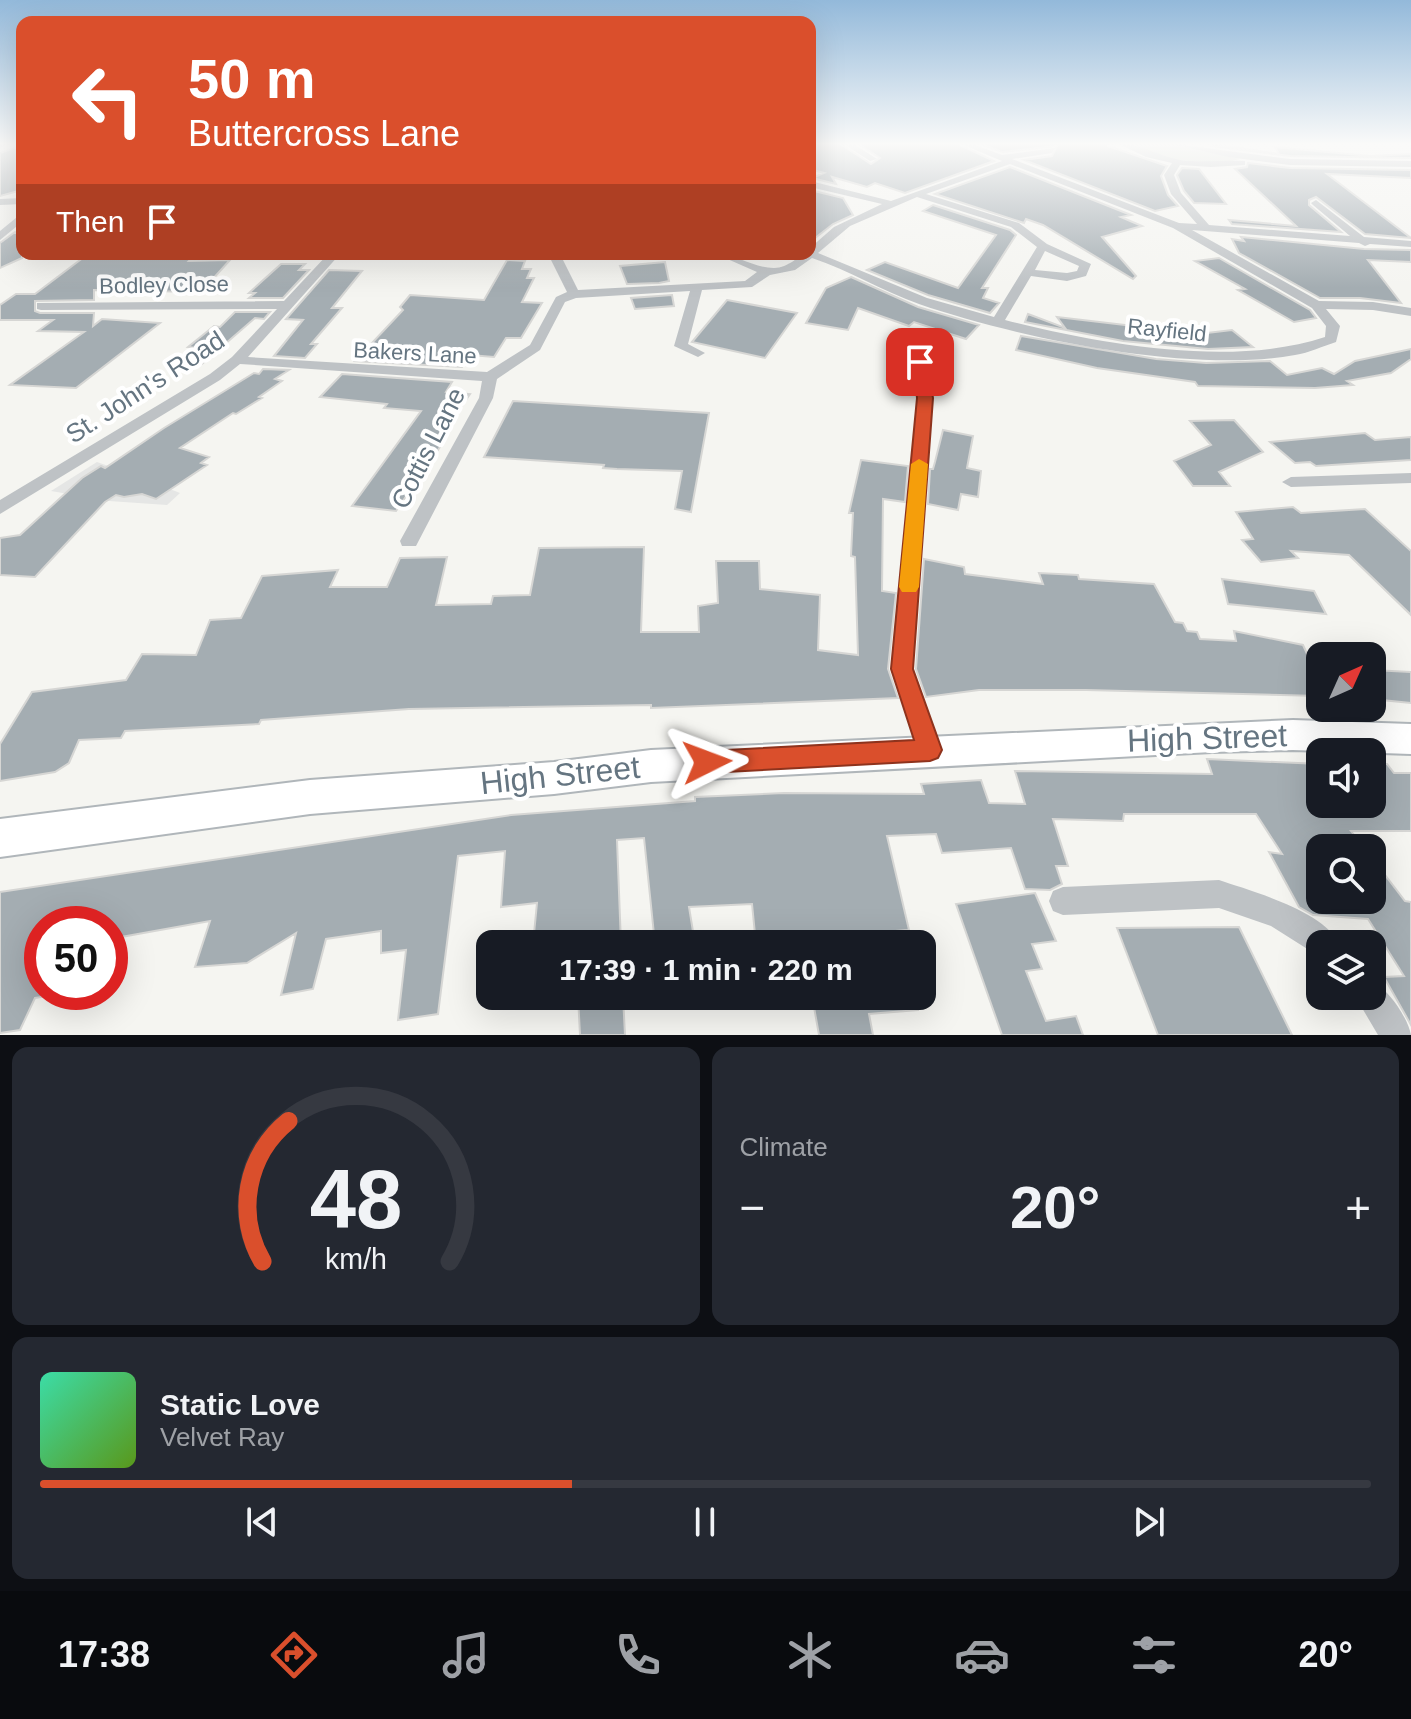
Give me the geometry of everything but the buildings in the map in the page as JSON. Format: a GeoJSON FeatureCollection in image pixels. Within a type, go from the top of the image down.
{"type":"FeatureCollection","features":[{"type":"Feature","properties":{"kind":"main road","name":"High Street"},"geometry":{"type":"LineString","coordinates":[[0,838],[310,797],[554,778],[651,766],[1212,737],[1293,735],[1411,739]]}},
{"type":"Feature","properties":{"kind":"street"},"geometry":{"type":"LineString","coordinates":[[848,191],[892,204]]}},
{"type":"Feature","properties":{"kind":"street"},"geometry":{"type":"LineString","coordinates":[[816,249],[842,226],[923,191]]}},
{"type":"Feature","properties":{"kind":"street"},"geometry":{"type":"LineString","coordinates":[[1086,191],[1177,226],[1316,305],[1373,306],[1411,312]]}},
{"type":"Feature","properties":{"kind":"street"},"geometry":{"type":"LineString","coordinates":[[1175,191],[1207,229]]}},
{"type":"Feature","properties":{"kind":"street"},"geometry":{"type":"LineString","coordinates":[[916,194],[1015,225],[1043,246],[1085,264],[1082,274],[1067,277],[1026,272]]}},
{"type":"Feature","properties":{"kind":"street"},"geometry":{"type":"LineString","coordinates":[[1316,203],[1365,243]]}},
{"type":"Feature","properties":{"kind":"street"},"geometry":{"type":"LineString","coordinates":[[0,237],[16,222]]}},
{"type":"Feature","properties":{"kind":"street"},"geometry":{"type":"LineString","coordinates":[[1177,226],[1365,243],[1411,244]]}},
{"type":"Feature","properties":{"kind":"street"},"geometry":{"type":"LineString","coordinates":[[996,324],[1043,246]]}},
{"type":"Feature","properties":{"kind":"street","name":"Rayfield"},"geometry":{"type":"LineString","coordinates":[[816,257],[924,302],[996,324],[1092,343],[1213,355],[1293,353],[1331,339],[1333,326],[1316,305]]}},
{"type":"Feature","properties":{"kind":"street","name":"St. John's Road"},"geometry":{"type":"LineString","coordinates":[[0,508],[188,394],[237,360],[329,260]]}},
{"type":"Feature","properties":{"kind":"street"},"geometry":{"type":"LineString","coordinates":[[557,260],[574,294],[748,284],[767,271]]}},
{"type":"Feature","properties":{"kind":"street"},"geometry":{"type":"LineString","coordinates":[[738,260],[767,271],[787,269],[801,260]]}},
{"type":"Feature","properties":{"kind":"street"},"geometry":{"type":"LineString","coordinates":[[696,287],[696,298],[681,346],[698,353]]}},
{"type":"Feature","properties":{"kind":"street","name":"Bakers Lane"},"geometry":{"type":"LineString","coordinates":[[237,360],[490,377],[535,347],[560,300],[574,294]]}},
{"type":"Feature","properties":{"kind":"street","name":"Bodley Close"},"geometry":{"type":"LineString","coordinates":[[41,306],[153,307],[196,302],[288,305]]}},
{"type":"Feature","properties":{"kind":"street"},"geometry":{"type":"LineString","coordinates":[[920,362],[925,398],[902,669],[930,750]]}},
{"type":"Feature","properties":{"kind":"street","name":"Cottis Lane"},"geometry":{"type":"LineString","coordinates":[[409,541],[486,398],[490,377]]}},
{"type":"Feature","properties":{"kind":"street"},"geometry":{"type":"LineString","coordinates":[[1291,482],[1411,478]]}},
{"type":"Feature","properties":{"kind":"street"},"geometry":{"type":"LineString","coordinates":[[1063,901],[1219,894],[1279,914],[1306,932]]}},
{"type":"Feature","properties":{"kind":"street"},"geometry":{"type":"LineString","coordinates":[[1380,1010],[1397,1035]]}},
{"type":"Feature","properties":{"kind":"shaded area"},"geometry":{"type":"Polygon","coordinates":[[[97,462],[180,493],[167,505],[109,501],[51,491],[97,462]]]}},
{"type":"Feature","properties":{"kind":"slow traffic"},"geometry":{"type":"LineString","coordinates":[[909,587],[919,464]]}},
{"type":"Feature","properties":{"kind":"route"},"geometry":{"type":"LineString","coordinates":[[707,762],[930,750],[902,669],[925,398],[920,362]]}}]}
